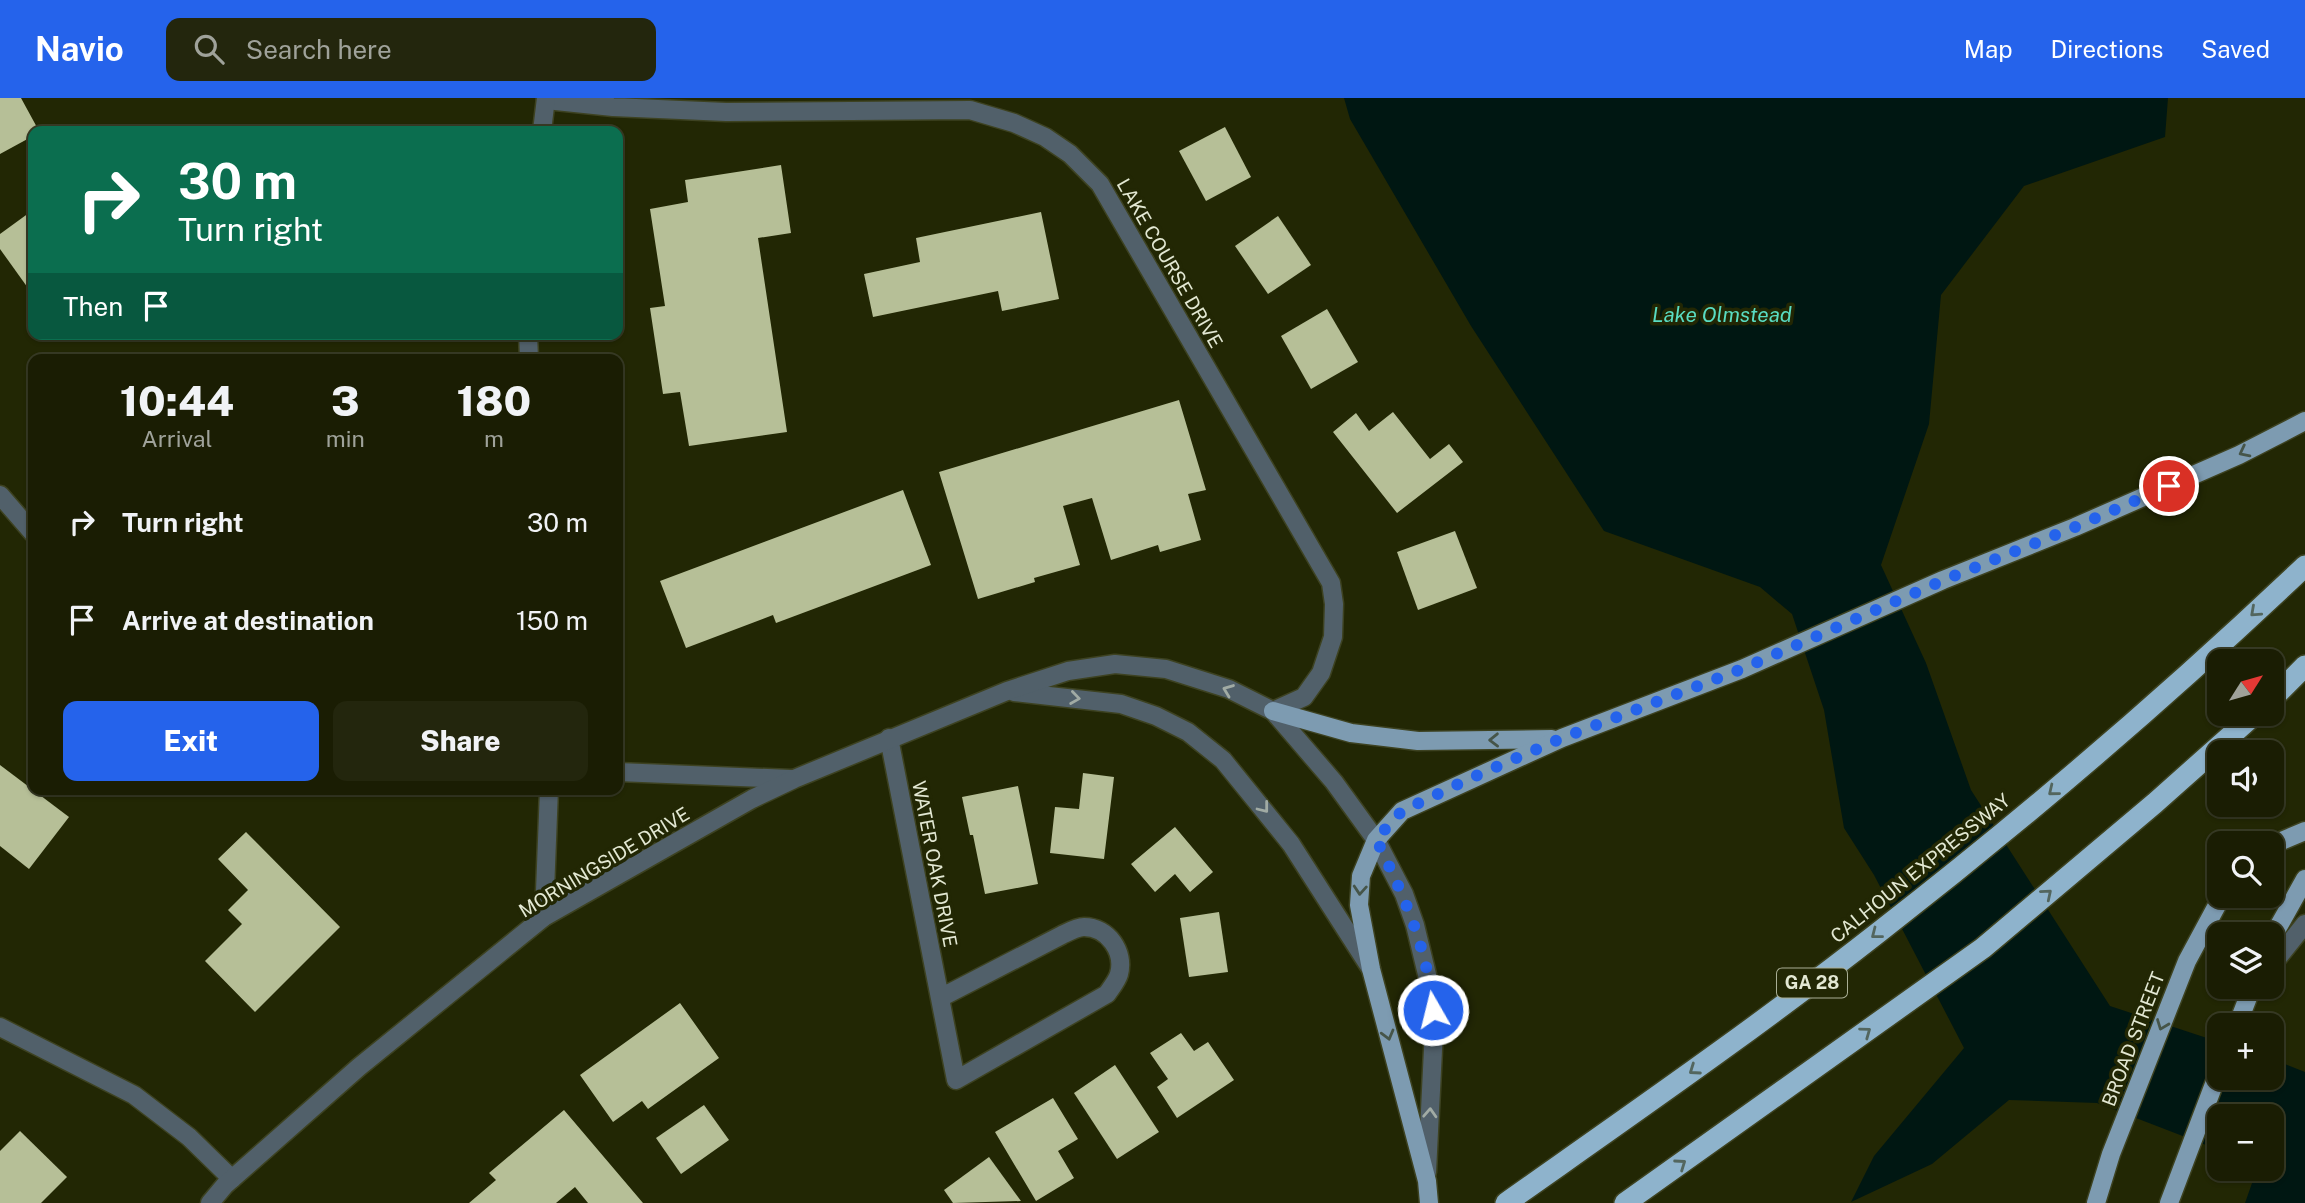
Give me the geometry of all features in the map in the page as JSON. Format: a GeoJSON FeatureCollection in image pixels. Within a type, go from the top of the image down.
{"type":"FeatureCollection","features":[{"type":"Feature","properties":{"kind":"highway","name":"CALHOUN EXPRESSWAY"},"geometry":{"type":"LineString","coordinates":[[1506,1203],[1724,1049],[1869,940],[2105,747],[2305,566]]}},
{"type":"Feature","properties":{"kind":"highway"},"geometry":{"type":"LineString","coordinates":[[2284,687],[2305,666]]}},
{"type":"Feature","properties":{"kind":"highway"},"geometry":{"type":"LineString","coordinates":[[1625,1203],[1983,948],[2242,726]]}},
{"type":"Feature","properties":{"kind":"main road"},"geometry":{"type":"LineString","coordinates":[[1429,1203],[1427,1181],[1371,969],[1359,905],[1361,876],[1376,839],[1402,811],[1562,738],[1742,669],[1944,580],[2075,527],[2239,456],[2305,421]]}},
{"type":"Feature","properties":{"kind":"main road"},"geometry":{"type":"LineString","coordinates":[[1273,711],[1351,733],[1418,741],[1562,738]]}},
{"type":"Feature","properties":{"kind":"main road"},"geometry":{"type":"LineString","coordinates":[[2284,840],[2305,831]]}},
{"type":"Feature","properties":{"kind":"main road"},"geometry":{"type":"LineString","coordinates":[[2281,922],[2305,878]]}},
{"type":"Feature","properties":{"kind":"main road","name":"BROAD STREET"},"geometry":{"type":"LineString","coordinates":[[2096,1203],[2111,1154],[2186,961],[2215,908]]}},
{"type":"Feature","properties":{"kind":"main road"},"geometry":{"type":"LineString","coordinates":[[2169,1203],[2212,1090]]}},
{"type":"Feature","properties":{"kind":"street","name":"LAKE COURSE DRIVE"},"geometry":{"type":"LineString","coordinates":[[546,99],[613,107],[726,112],[970,104],[1045,137],[1070,154],[1100,184],[1331,583],[1334,604],[1333,637],[1321,673],[1304,697],[1273,711]]}},
{"type":"Feature","properties":{"kind":"street"},"geometry":{"type":"LineString","coordinates":[[543,126],[546,99]]}},
{"type":"Feature","properties":{"kind":"street"},"geometry":{"type":"LineString","coordinates":[[0,495],[28,527]]}},
{"type":"Feature","properties":{"kind":"street","name":"MORNINGSIDE DRIVE"},"geometry":{"type":"LineString","coordinates":[[210,1203],[232,1179],[359,1067],[544,917],[752,799],[794,779],[1007,691],[1068,671],[1115,664],[1166,669],[1230,690],[1273,711],[1334,782],[1376,839]]}},
{"type":"Feature","properties":{"kind":"street","name":"MORNINGSIDE DRIVE"},"geometry":{"type":"LineString","coordinates":[[1007,691],[1121,704],[1156,716],[1188,732],[1223,760],[1291,844],[1371,969]]}},
{"type":"Feature","properties":{"kind":"street","name":"WATER OAK DRIVE"},"geometry":{"type":"LineString","coordinates":[[890,738],[940,998],[956,1080],[1107,994],[1118,977],[1121,958],[1113,943],[1102,933],[1083,927],[1062,935],[940,998]]}},
{"type":"Feature","properties":{"kind":"street"},"geometry":{"type":"LineString","coordinates":[[623,772],[794,779]]}},
{"type":"Feature","properties":{"kind":"street"},"geometry":{"type":"LineString","coordinates":[[544,917],[549,795]]}},
{"type":"Feature","properties":{"kind":"street"},"geometry":{"type":"LineString","coordinates":[[1376,839],[1404,894],[1415,925],[1431,991],[1434,1029],[1427,1181]]}},
{"type":"Feature","properties":{"kind":"street"},"geometry":{"type":"LineString","coordinates":[[2284,950],[2305,924]]}},
{"type":"Feature","properties":{"kind":"street"},"geometry":{"type":"LineString","coordinates":[[0,1027],[134,1095],[189,1137],[232,1179]]}},
{"type":"Feature","properties":{"kind":"water","name":"Lake Olmstead"},"geometry":{"type":"Polygon","coordinates":[[[1344,98],[2168,98],[2165,137],[2024,186],[1941,295],[1929,424],[1881,565],[1926,663],[1971,790],[2110,1006],[2207,1038],[2207,1090],[2284,1090],[2284,1064],[2305,1072],[2305,1203],[2245,1203],[2253,1181],[2284,1181],[2284,1104],[2207,1104],[2207,1145],[2097,1103],[2009,1100],[1932,1164],[1851,1202],[1874,1156],[1964,1048],[1874,875],[1844,828],[1824,710],[1792,614],[1760,587],[1604,531],[1471,326],[1350,119],[1344,98]]]}},
{"type":"Feature","properties":{"kind":"building"},"geometry":{"type":"Polygon","coordinates":[[[0,98],[21,98],[36,126],[28,126],[28,139],[0,154],[0,98]]]}},
{"type":"Feature","properties":{"kind":"building"},"geometry":{"type":"Polygon","coordinates":[[[1225,127],[1251,177],[1206,201],[1179,151],[1225,127]]]}},
{"type":"Feature","properties":{"kind":"building"},"geometry":{"type":"Polygon","coordinates":[[[781,165],[791,233],[758,238],[787,432],[689,446],[680,392],[663,394],[650,308],[665,306],[650,209],[688,202],[685,180],[781,165]]]}},
{"type":"Feature","properties":{"kind":"building"},"geometry":{"type":"Polygon","coordinates":[[[1041,212],[1059,299],[1002,311],[998,291],[873,317],[864,274],[920,262],[916,238],[1041,212]]]}},
{"type":"Feature","properties":{"kind":"building"},"geometry":{"type":"Polygon","coordinates":[[[28,214],[28,288],[0,249],[0,234],[28,214]]]}},
{"type":"Feature","properties":{"kind":"building"},"geometry":{"type":"Polygon","coordinates":[[[1278,216],[1311,265],[1268,294],[1235,246],[1278,216]]]}},
{"type":"Feature","properties":{"kind":"building"},"geometry":{"type":"Polygon","coordinates":[[[1327,309],[1358,362],[1311,389],[1281,336],[1327,309]]]}},
{"type":"Feature","properties":{"kind":"building"},"geometry":{"type":"Polygon","coordinates":[[[1179,400],[1206,490],[1188,494],[1201,540],[1160,552],[1158,545],[1111,560],[1092,498],[1063,506],[1080,565],[1034,578],[1035,582],[978,599],[939,472],[1179,400]]]}},
{"type":"Feature","properties":{"kind":"building"},"geometry":{"type":"Polygon","coordinates":[[[1393,412],[1430,459],[1449,444],[1463,462],[1397,513],[1333,432],[1356,413],[1369,431],[1393,412]]]}},
{"type":"Feature","properties":{"kind":"building"},"geometry":{"type":"Polygon","coordinates":[[[903,490],[931,565],[776,623],[773,615],[686,648],[660,581],[903,490]]]}},
{"type":"Feature","properties":{"kind":"building"},"geometry":{"type":"Polygon","coordinates":[[[1455,531],[1477,588],[1418,610],[1397,552],[1455,531]]]}},
{"type":"Feature","properties":{"kind":"building"},"geometry":{"type":"Polygon","coordinates":[[[0,765],[28,786],[28,795],[40,795],[69,817],[29,869],[0,846],[0,765]]]}},
{"type":"Feature","properties":{"kind":"building"},"geometry":{"type":"Polygon","coordinates":[[[1083,773],[1114,777],[1104,859],[1050,853],[1055,807],[1079,809],[1083,773]]]}},
{"type":"Feature","properties":{"kind":"building"},"geometry":{"type":"Polygon","coordinates":[[[1018,786],[1038,884],[985,894],[962,797],[1018,786]]]}},
{"type":"Feature","properties":{"kind":"building"},"geometry":{"type":"Polygon","coordinates":[[[1175,827],[1213,872],[1190,892],[1175,874],[1155,892],[1131,864],[1175,827]]]}},
{"type":"Feature","properties":{"kind":"building"},"geometry":{"type":"Polygon","coordinates":[[[246,832],[340,927],[255,1012],[205,961],[242,924],[228,910],[248,890],[218,859],[246,832]]]}},
{"type":"Feature","properties":{"kind":"building"},"geometry":{"type":"Polygon","coordinates":[[[1219,912],[1228,972],[1189,977],[1180,918],[1219,912]]]}},
{"type":"Feature","properties":{"kind":"building"},"geometry":{"type":"Polygon","coordinates":[[[680,1003],[719,1058],[648,1109],[642,1101],[613,1122],[580,1075],[680,1003]]]}},
{"type":"Feature","properties":{"kind":"building"},"geometry":{"type":"Polygon","coordinates":[[[1181,1033],[1194,1051],[1208,1042],[1234,1080],[1177,1118],[1157,1087],[1168,1079],[1150,1053],[1181,1033]]]}},
{"type":"Feature","properties":{"kind":"building"},"geometry":{"type":"Polygon","coordinates":[[[1115,1065],[1159,1132],[1117,1159],[1074,1093],[1115,1065]]]}},
{"type":"Feature","properties":{"kind":"building"},"geometry":{"type":"Polygon","coordinates":[[[1053,1098],[1078,1139],[1058,1151],[1074,1178],[1036,1201],[995,1132],[1053,1098]]]}},
{"type":"Feature","properties":{"kind":"building"},"geometry":{"type":"Polygon","coordinates":[[[704,1105],[729,1140],[681,1174],[656,1138],[704,1105]]]}},
{"type":"Feature","properties":{"kind":"building"},"geometry":{"type":"Polygon","coordinates":[[[564,1110],[643,1203],[588,1203],[575,1187],[556,1203],[469,1203],[496,1180],[489,1173],[564,1110]]]}},
{"type":"Feature","properties":{"kind":"building"},"geometry":{"type":"Polygon","coordinates":[[[20,1131],[67,1177],[41,1203],[0,1203],[0,1151],[20,1131]]]}},
{"type":"Feature","properties":{"kind":"building"},"geometry":{"type":"Polygon","coordinates":[[[989,1157],[1021,1201],[953,1203],[944,1190],[989,1157]]]}},
{"type":"Feature","properties":{"kind":"route"},"geometry":{"type":"LineString","coordinates":[[1433,1010],[1415,925],[1404,894],[1376,839],[1402,811],[1562,738],[1742,669],[1944,580],[2169,486]]}}]}
